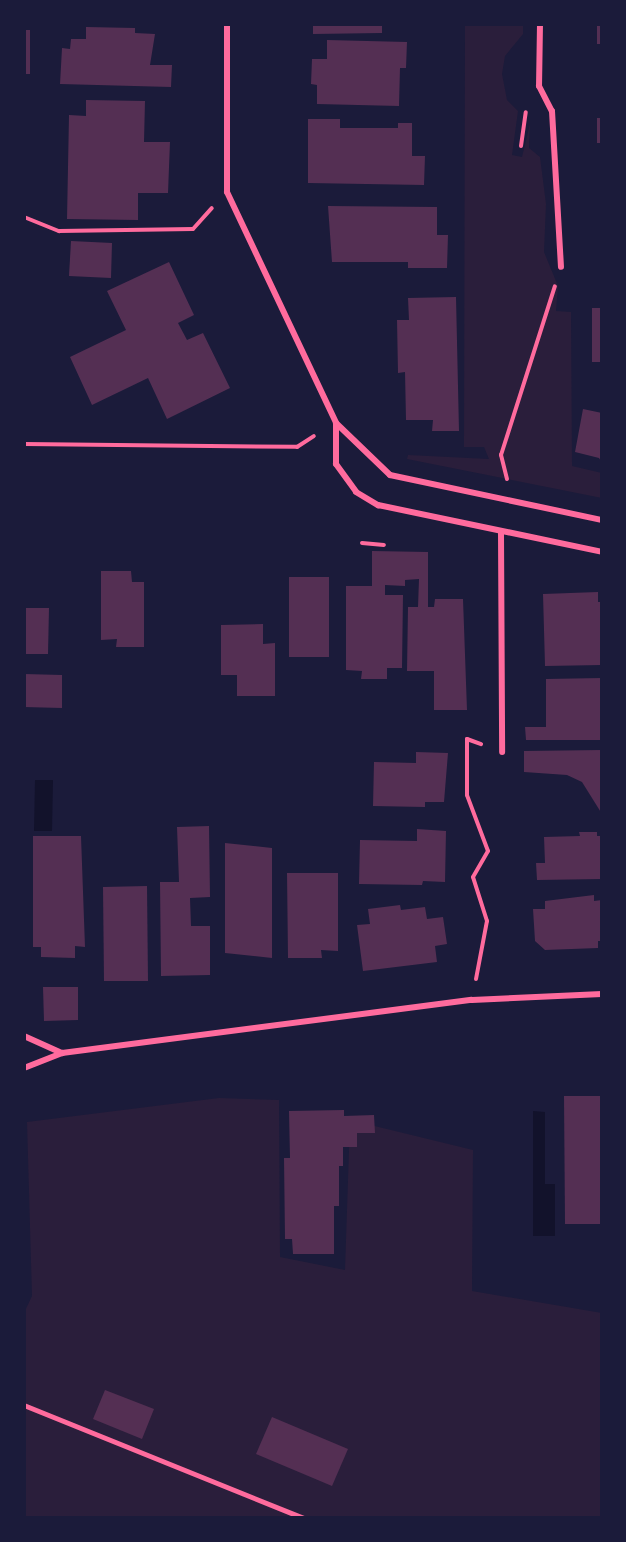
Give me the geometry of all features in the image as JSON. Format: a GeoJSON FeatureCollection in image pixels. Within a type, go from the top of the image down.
{"type":"FeatureCollection","features":[{"type":"Feature","properties":{"kind":"street"},"geometry":{"type":"LineString","coordinates":[[227,24],[226,192],[336,423],[390,475],[513,503],[602,520]]}},
{"type":"Feature","properties":{"kind":"street"},"geometry":{"type":"LineString","coordinates":[[540,24],[540,86],[552,111],[561,267]]}},
{"type":"Feature","properties":{"kind":"street"},"geometry":{"type":"LineString","coordinates":[[336,423],[336,464],[356,492],[378,505],[501,533],[602,552]]}},
{"type":"Feature","properties":{"kind":"street"},"geometry":{"type":"LineString","coordinates":[[501,533],[502,752]]}},
{"type":"Feature","properties":{"kind":"street"},"geometry":{"type":"LineString","coordinates":[[24,1068],[62,1053],[472,1000],[602,994]]}},
{"type":"Feature","properties":{"kind":"street"},"geometry":{"type":"LineString","coordinates":[[24,1036],[62,1053]]}},
{"type":"Feature","properties":{"kind":"lane"},"geometry":{"type":"LineString","coordinates":[[24,1405],[303,1518]]}},
{"type":"Feature","properties":{"kind":"path"},"geometry":{"type":"LineString","coordinates":[[521,146],[526,112]]}},
{"type":"Feature","properties":{"kind":"path"},"geometry":{"type":"LineString","coordinates":[[24,217],[59,231],[193,229],[226,192]]}},
{"type":"Feature","properties":{"kind":"path"},"geometry":{"type":"LineString","coordinates":[[513,503],[501,455],[561,267]]}},
{"type":"Feature","properties":{"kind":"path"},"geometry":{"type":"LineString","coordinates":[[24,444],[297,447],[336,423]]}},
{"type":"Feature","properties":{"kind":"path"},"geometry":{"type":"LineString","coordinates":[[362,543],[384,545]]}},
{"type":"Feature","properties":{"kind":"path"},"geometry":{"type":"LineString","coordinates":[[467,739],[467,795],[488,851],[473,878],[487,921],[472,1000]]}},
{"type":"Feature","properties":{"kind":"shaded area"},"geometry":{"type":"Polygon","coordinates":[[[465,24],[523,24],[523,34],[505,56],[502,74],[507,100],[518,111],[512,155],[522,157],[530,124],[529,148],[540,157],[546,204],[544,252],[558,286],[556,311],[571,312],[572,466],[602,473],[602,498],[407,459],[408,455],[489,459],[484,447],[464,447],[465,24]]]}},
{"type":"Feature","properties":{"kind":"shaded area"},"geometry":{"type":"Polygon","coordinates":[[[35,780],[53,780],[52,831],[34,831],[35,780]]]}},
{"type":"Feature","properties":{"kind":"shaded area"},"geometry":{"type":"Polygon","coordinates":[[[219,1098],[279,1100],[280,1257],[345,1270],[350,1120],[473,1150],[472,1291],[602,1313],[602,1518],[24,1518],[24,1313],[32,1296],[27,1122],[219,1098]]]}},
{"type":"Feature","properties":{"kind":"shaded area"},"geometry":{"type":"Polygon","coordinates":[[[533,1111],[545,1112],[545,1184],[555,1184],[555,1236],[533,1236],[533,1111]]]}},
{"type":"Feature","properties":{"kind":"building"},"geometry":{"type":"Polygon","coordinates":[[[313,24],[382,24],[382,33],[313,34],[313,24]]]}},
{"type":"Feature","properties":{"kind":"building"},"geometry":{"type":"Polygon","coordinates":[[[597,24],[602,24],[602,44],[597,44],[597,24]]]}},
{"type":"Feature","properties":{"kind":"building"},"geometry":{"type":"Polygon","coordinates":[[[86,27],[135,28],[135,33],[155,34],[150,65],[172,65],[171,87],[60,84],[62,48],[70,49],[71,39],[86,39],[86,27]]]}},
{"type":"Feature","properties":{"kind":"building"},"geometry":{"type":"Polygon","coordinates":[[[24,30],[30,30],[30,74],[24,74],[24,30]]]}},
{"type":"Feature","properties":{"kind":"building"},"geometry":{"type":"Polygon","coordinates":[[[327,40],[407,42],[406,68],[400,68],[399,106],[317,104],[317,85],[311,84],[312,59],[327,59],[327,40]]]}},
{"type":"Feature","properties":{"kind":"building"},"geometry":{"type":"Polygon","coordinates":[[[86,100],[145,101],[144,142],[170,142],[168,193],[138,193],[138,220],[67,219],[69,115],[86,116],[86,100]]]}},
{"type":"Feature","properties":{"kind":"building"},"geometry":{"type":"Polygon","coordinates":[[[597,118],[602,118],[602,143],[597,143],[597,118]]]}},
{"type":"Feature","properties":{"kind":"building"},"geometry":{"type":"Polygon","coordinates":[[[308,119],[340,119],[340,128],[398,128],[398,123],[412,123],[412,156],[425,156],[424,185],[308,183],[308,119]]]}},
{"type":"Feature","properties":{"kind":"building"},"geometry":{"type":"Polygon","coordinates":[[[328,206],[437,207],[437,235],[448,235],[447,268],[408,268],[408,262],[332,262],[328,206]]]}},
{"type":"Feature","properties":{"kind":"building"},"geometry":{"type":"Polygon","coordinates":[[[71,241],[112,243],[111,278],[69,276],[71,241]]]}},
{"type":"Feature","properties":{"kind":"building"},"geometry":{"type":"Polygon","coordinates":[[[169,262],[194,315],[178,323],[187,340],[203,333],[230,388],[167,419],[148,378],[92,405],[70,357],[126,330],[107,291],[169,262]]]}},
{"type":"Feature","properties":{"kind":"building"},"geometry":{"type":"Polygon","coordinates":[[[456,297],[459,431],[432,431],[433,420],[406,420],[405,372],[398,373],[397,320],[409,320],[408,298],[456,297]]]}},
{"type":"Feature","properties":{"kind":"building"},"geometry":{"type":"Polygon","coordinates":[[[592,308],[602,308],[602,362],[592,362],[592,308]]]}},
{"type":"Feature","properties":{"kind":"building"},"geometry":{"type":"Polygon","coordinates":[[[583,409],[602,413],[602,463],[599,458],[575,452],[583,409]]]}},
{"type":"Feature","properties":{"kind":"building"},"geometry":{"type":"Polygon","coordinates":[[[372,551],[428,552],[428,607],[434,607],[435,599],[463,599],[467,710],[434,710],[434,671],[407,671],[408,607],[418,607],[419,579],[405,580],[405,586],[385,585],[385,595],[403,595],[402,668],[387,668],[387,679],[361,679],[362,671],[346,670],[346,586],[372,586],[372,551]]]}},
{"type":"Feature","properties":{"kind":"building"},"geometry":{"type":"Polygon","coordinates":[[[101,571],[131,571],[132,582],[144,582],[144,647],[116,647],[117,639],[101,640],[101,571]]]}},
{"type":"Feature","properties":{"kind":"building"},"geometry":{"type":"Polygon","coordinates":[[[289,577],[329,577],[329,657],[289,657],[289,577]]]}},
{"type":"Feature","properties":{"kind":"building"},"geometry":{"type":"Polygon","coordinates":[[[598,592],[598,602],[602,602],[602,665],[545,666],[543,594],[598,592]]]}},
{"type":"Feature","properties":{"kind":"building"},"geometry":{"type":"Polygon","coordinates":[[[24,608],[49,608],[48,654],[24,654],[24,608]]]}},
{"type":"Feature","properties":{"kind":"building"},"geometry":{"type":"Polygon","coordinates":[[[263,624],[263,644],[275,643],[275,696],[237,696],[237,675],[221,675],[221,625],[263,624]]]}},
{"type":"Feature","properties":{"kind":"building"},"geometry":{"type":"Polygon","coordinates":[[[24,674],[62,675],[62,708],[24,707],[24,674]]]}},
{"type":"Feature","properties":{"kind":"building"},"geometry":{"type":"Polygon","coordinates":[[[602,678],[602,740],[526,740],[525,727],[546,727],[546,679],[602,678]]]}},
{"type":"Feature","properties":{"kind":"building"},"geometry":{"type":"Polygon","coordinates":[[[602,750],[602,814],[582,782],[567,775],[524,772],[524,751],[602,750]]]}},
{"type":"Feature","properties":{"kind":"building"},"geometry":{"type":"Polygon","coordinates":[[[416,752],[448,753],[444,802],[425,802],[425,807],[373,806],[374,762],[416,763],[416,752]]]}},
{"type":"Feature","properties":{"kind":"building"},"geometry":{"type":"Polygon","coordinates":[[[209,826],[210,897],[190,898],[191,926],[210,926],[210,975],[161,976],[160,882],[179,882],[177,827],[209,826]]]}},
{"type":"Feature","properties":{"kind":"building"},"geometry":{"type":"Polygon","coordinates":[[[417,829],[446,831],[445,882],[423,881],[422,885],[359,884],[360,840],[417,841],[417,829]]]}},
{"type":"Feature","properties":{"kind":"building"},"geometry":{"type":"Polygon","coordinates":[[[579,832],[597,832],[597,836],[602,836],[602,879],[537,880],[536,863],[545,863],[544,837],[580,836],[579,832]]]}},
{"type":"Feature","properties":{"kind":"building"},"geometry":{"type":"Polygon","coordinates":[[[33,836],[81,836],[85,947],[75,946],[75,958],[41,957],[41,947],[33,947],[33,836]]]}},
{"type":"Feature","properties":{"kind":"building"},"geometry":{"type":"Polygon","coordinates":[[[225,843],[272,848],[272,958],[225,953],[225,843]]]}},
{"type":"Feature","properties":{"kind":"building"},"geometry":{"type":"Polygon","coordinates":[[[287,873],[338,873],[338,951],[321,950],[322,958],[288,958],[287,873]]]}},
{"type":"Feature","properties":{"kind":"building"},"geometry":{"type":"Polygon","coordinates":[[[147,886],[148,981],[104,981],[103,887],[147,886]]]}},
{"type":"Feature","properties":{"kind":"building"},"geometry":{"type":"Polygon","coordinates":[[[594,895],[594,901],[602,900],[602,941],[598,941],[598,948],[545,950],[535,941],[533,909],[545,909],[545,901],[594,895]]]}},
{"type":"Feature","properties":{"kind":"building"},"geometry":{"type":"Polygon","coordinates":[[[400,905],[401,910],[425,907],[427,919],[443,917],[447,944],[435,946],[437,962],[363,971],[357,925],[370,924],[368,909],[400,905]]]}},
{"type":"Feature","properties":{"kind":"building"},"geometry":{"type":"Polygon","coordinates":[[[43,987],[78,987],[78,1020],[44,1021],[43,987]]]}},
{"type":"Feature","properties":{"kind":"building"},"geometry":{"type":"Polygon","coordinates":[[[564,1096],[602,1096],[602,1224],[565,1224],[564,1096]]]}},
{"type":"Feature","properties":{"kind":"building"},"geometry":{"type":"Polygon","coordinates":[[[344,1110],[344,1116],[374,1115],[375,1133],[357,1133],[357,1147],[343,1147],[343,1166],[339,1166],[339,1206],[334,1206],[334,1254],[293,1254],[292,1239],[285,1239],[284,1158],[290,1158],[289,1111],[344,1110]]]}},
{"type":"Feature","properties":{"kind":"building"},"geometry":{"type":"Polygon","coordinates":[[[105,1390],[154,1409],[142,1439],[93,1419],[105,1390]]]}},
{"type":"Feature","properties":{"kind":"building"},"geometry":{"type":"Polygon","coordinates":[[[272,1417],[348,1449],[332,1486],[256,1454],[272,1417]]]}}]}
